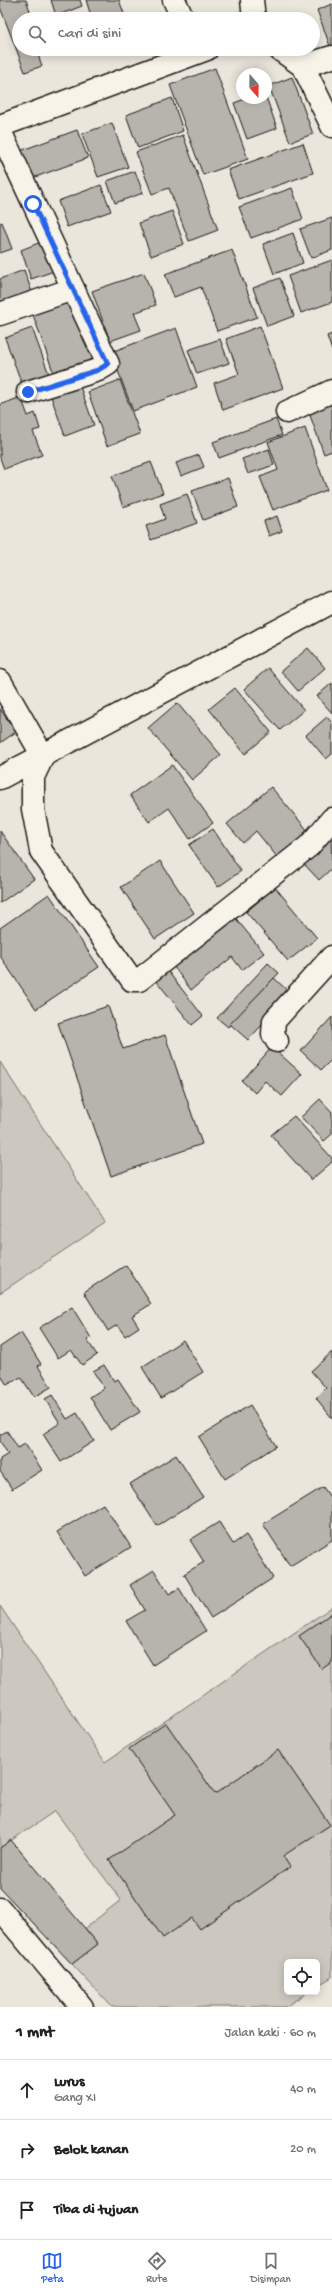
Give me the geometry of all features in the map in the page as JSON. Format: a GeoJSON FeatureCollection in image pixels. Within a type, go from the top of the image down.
{"type":"FeatureCollection","features":[{"type":"Feature","properties":{"kind":"street"},"geometry":{"type":"LineString","coordinates":[[174,0],[179,12]]}},
{"type":"Feature","properties":{"kind":"street"},"geometry":{"type":"LineString","coordinates":[[252,0],[253,12]]}},
{"type":"Feature","properties":{"kind":"street"},"geometry":{"type":"LineString","coordinates":[[0,126],[184,56]]}},
{"type":"Feature","properties":{"kind":"street"},"geometry":{"type":"LineString","coordinates":[[289,56],[303,66],[332,126]]}},
{"type":"Feature","properties":{"kind":"street"},"geometry":{"type":"LineString","coordinates":[[303,66],[332,57]]}},
{"type":"Feature","properties":{"kind":"street"},"geometry":{"type":"LineString","coordinates":[[0,131],[107,361],[106,366],[98,370],[28,392]]}},
{"type":"Feature","properties":{"kind":"street"},"geometry":{"type":"LineString","coordinates":[[0,314],[74,288]]}},
{"type":"Feature","properties":{"kind":"street"},"geometry":{"type":"LineString","coordinates":[[287,412],[332,391]]}},
{"type":"Feature","properties":{"kind":"street"},"geometry":{"type":"LineString","coordinates":[[0,778],[332,602]]}},
{"type":"Feature","properties":{"kind":"street"},"geometry":{"type":"LineString","coordinates":[[0,681],[43,756]]}},
{"type":"Feature","properties":{"kind":"street"},"geometry":{"type":"LineString","coordinates":[[43,756],[33,777],[33,809],[41,851],[132,980],[139,980],[308,846],[332,819]]}},
{"type":"Feature","properties":{"kind":"street"},"geometry":{"type":"LineString","coordinates":[[277,1041],[274,1034],[274,1021],[332,957]]}},
{"type":"Feature","properties":{"kind":"street"},"geometry":{"type":"LineString","coordinates":[[0,1909],[82,2007]]}},
{"type":"Feature","properties":{"kind":"shaded area"},"geometry":{"type":"Polygon","coordinates":[[[0,1062],[105,1223],[0,1293],[0,1062]]]}},
{"type":"Feature","properties":{"kind":"shaded area"},"geometry":{"type":"Polygon","coordinates":[[[0,1606],[105,1762],[332,1607],[332,1977],[320,1984],[320,1959],[284,1959],[284,1995],[303,1995],[285,2007],[112,2007],[72,1964],[98,1944],[85,1928],[121,1900],[55,1811],[0,1848],[0,1606]]]}},
{"type":"Feature","properties":{"kind":"building"},"geometry":{"type":"Polygon","coordinates":[[[0,0],[26,0],[30,12],[12,12],[12,38],[0,7],[0,0]]]}},
{"type":"Feature","properties":{"kind":"building"},"geometry":{"type":"Polygon","coordinates":[[[51,0],[80,0],[82,6],[66,12],[55,12],[51,0]]]}},
{"type":"Feature","properties":{"kind":"building"},"geometry":{"type":"Polygon","coordinates":[[[86,0],[119,0],[123,12],[90,12],[86,0]]]}},
{"type":"Feature","properties":{"kind":"building"},"geometry":{"type":"Polygon","coordinates":[[[332,4],[332,49],[320,18],[320,12],[318,12],[317,10],[332,4]]]}},
{"type":"Feature","properties":{"kind":"building"},"geometry":{"type":"Polygon","coordinates":[[[19,56],[38,56],[42,66],[25,72],[19,56]]]}},
{"type":"Feature","properties":{"kind":"building"},"geometry":{"type":"Polygon","coordinates":[[[215,68],[248,159],[203,175],[170,85],[215,68]]]}},
{"type":"Feature","properties":{"kind":"building"},"geometry":{"type":"Polygon","coordinates":[[[292,77],[313,134],[290,142],[272,94],[272,85],[292,77]]]}},
{"type":"Feature","properties":{"kind":"building"},"geometry":{"type":"Polygon","coordinates":[[[172,98],[183,131],[138,148],[126,115],[172,98]]]}},
{"type":"Feature","properties":{"kind":"building"},"geometry":{"type":"Polygon","coordinates":[[[234,103],[268,104],[277,128],[247,139],[234,103]]]}},
{"type":"Feature","properties":{"kind":"building"},"geometry":{"type":"Polygon","coordinates":[[[112,123],[128,167],[98,177],[82,134],[112,123]]]}},
{"type":"Feature","properties":{"kind":"building"},"geometry":{"type":"Polygon","coordinates":[[[77,130],[88,158],[30,179],[20,151],[77,130]]]}},
{"type":"Feature","properties":{"kind":"building"},"geometry":{"type":"Polygon","coordinates":[[[183,135],[218,230],[189,241],[169,188],[152,194],[136,152],[183,135]]]}},
{"type":"Feature","properties":{"kind":"building"},"geometry":{"type":"Polygon","coordinates":[[[303,143],[313,173],[239,199],[228,170],[303,143]]]}},
{"type":"Feature","properties":{"kind":"building"},"geometry":{"type":"Polygon","coordinates":[[[135,171],[143,193],[115,203],[107,181],[135,171]]]}},
{"type":"Feature","properties":{"kind":"building"},"geometry":{"type":"Polygon","coordinates":[[[101,185],[111,211],[67,227],[58,201],[101,185]]]}},
{"type":"Feature","properties":{"kind":"building"},"geometry":{"type":"Polygon","coordinates":[[[292,188],[303,219],[251,238],[239,207],[292,188]]]}},
{"type":"Feature","properties":{"kind":"building"},"geometry":{"type":"Polygon","coordinates":[[[172,211],[184,244],[151,256],[139,223],[172,211]]]}},
{"type":"Feature","properties":{"kind":"building"},"geometry":{"type":"Polygon","coordinates":[[[332,218],[332,250],[311,258],[300,229],[332,218]]]}},
{"type":"Feature","properties":{"kind":"building"},"geometry":{"type":"Polygon","coordinates":[[[2,222],[12,249],[0,253],[0,223],[2,222]]]}},
{"type":"Feature","properties":{"kind":"building"},"geometry":{"type":"Polygon","coordinates":[[[293,233],[303,263],[274,274],[263,244],[293,233]]]}},
{"type":"Feature","properties":{"kind":"building"},"geometry":{"type":"Polygon","coordinates":[[[46,240],[57,270],[31,279],[21,250],[46,240]]]}},
{"type":"Feature","properties":{"kind":"building"},"geometry":{"type":"Polygon","coordinates":[[[232,250],[257,317],[217,331],[201,287],[174,297],[165,274],[232,250]]]}},
{"type":"Feature","properties":{"kind":"building"},"geometry":{"type":"Polygon","coordinates":[[[332,260],[332,302],[301,313],[288,276],[332,260]]]}},
{"type":"Feature","properties":{"kind":"building"},"geometry":{"type":"Polygon","coordinates":[[[24,270],[33,295],[0,307],[0,279],[24,270]]]}},
{"type":"Feature","properties":{"kind":"building"},"geometry":{"type":"Polygon","coordinates":[[[144,273],[156,305],[134,313],[141,330],[110,341],[92,291],[144,273]]]}},
{"type":"Feature","properties":{"kind":"building"},"geometry":{"type":"Polygon","coordinates":[[[280,278],[294,316],[267,326],[253,288],[280,278]]]}},
{"type":"Feature","properties":{"kind":"building"},"geometry":{"type":"Polygon","coordinates":[[[76,293],[100,361],[55,377],[31,309],[76,293]]]}},
{"type":"Feature","properties":{"kind":"building"},"geometry":{"type":"Polygon","coordinates":[[[260,326],[283,388],[223,410],[214,383],[239,374],[226,339],[260,326]]]}},
{"type":"Feature","properties":{"kind":"building"},"geometry":{"type":"Polygon","coordinates":[[[32,328],[50,377],[23,387],[5,338],[32,328]]]}},
{"type":"Feature","properties":{"kind":"building"},"geometry":{"type":"Polygon","coordinates":[[[176,328],[197,387],[133,411],[111,352],[176,328]]]}},
{"type":"Feature","properties":{"kind":"building"},"geometry":{"type":"Polygon","coordinates":[[[332,334],[332,351],[327,336],[332,334]]]}},
{"type":"Feature","properties":{"kind":"building"},"geometry":{"type":"Polygon","coordinates":[[[220,339],[229,363],[197,374],[188,350],[220,339]]]}},
{"type":"Feature","properties":{"kind":"building"},"geometry":{"type":"Polygon","coordinates":[[[120,380],[140,434],[107,446],[88,392],[120,380]]]}},
{"type":"Feature","properties":{"kind":"building"},"geometry":{"type":"Polygon","coordinates":[[[78,381],[94,425],[65,436],[49,391],[78,381]]]}},
{"type":"Feature","properties":{"kind":"building"},"geometry":{"type":"Polygon","coordinates":[[[21,397],[28,416],[35,413],[40,429],[33,431],[42,455],[4,469],[0,458],[0,405],[21,397]]]}},
{"type":"Feature","properties":{"kind":"building"},"geometry":{"type":"Polygon","coordinates":[[[332,402],[332,451],[324,454],[308,410],[332,402]]]}},
{"type":"Feature","properties":{"kind":"building"},"geometry":{"type":"Polygon","coordinates":[[[276,419],[282,435],[219,458],[213,442],[276,419]]]}},
{"type":"Feature","properties":{"kind":"building"},"geometry":{"type":"Polygon","coordinates":[[[305,428],[327,490],[273,510],[260,477],[278,470],[268,442],[305,428]]]}},
{"type":"Feature","properties":{"kind":"building"},"geometry":{"type":"Polygon","coordinates":[[[269,449],[274,465],[248,474],[242,459],[269,449]]]}},
{"type":"Feature","properties":{"kind":"building"},"geometry":{"type":"Polygon","coordinates":[[[199,455],[204,467],[181,476],[176,463],[199,455]]]}},
{"type":"Feature","properties":{"kind":"building"},"geometry":{"type":"Polygon","coordinates":[[[151,462],[163,493],[123,507],[112,476],[151,462]]]}},
{"type":"Feature","properties":{"kind":"building"},"geometry":{"type":"Polygon","coordinates":[[[228,478],[238,507],[203,520],[192,491],[228,478]]]}},
{"type":"Feature","properties":{"kind":"building"},"geometry":{"type":"Polygon","coordinates":[[[187,494],[197,523],[151,540],[146,526],[165,519],[160,504],[187,494]]]}},
{"type":"Feature","properties":{"kind":"building"},"geometry":{"type":"Polygon","coordinates":[[[277,516],[282,531],[269,536],[264,521],[277,516]]]}},
{"type":"Feature","properties":{"kind":"building"},"geometry":{"type":"Polygon","coordinates":[[[308,648],[325,668],[298,691],[281,671],[308,648]]]}},
{"type":"Feature","properties":{"kind":"building"},"geometry":{"type":"Polygon","coordinates":[[[268,668],[304,710],[280,730],[244,689],[268,668]]]}},
{"type":"Feature","properties":{"kind":"building"},"geometry":{"type":"Polygon","coordinates":[[[332,683],[332,713],[317,696],[332,683]]]}},
{"type":"Feature","properties":{"kind":"building"},"geometry":{"type":"Polygon","coordinates":[[[235,688],[271,732],[245,754],[209,709],[235,688]]]}},
{"type":"Feature","properties":{"kind":"building"},"geometry":{"type":"Polygon","coordinates":[[[177,703],[221,755],[192,780],[148,728],[177,703]]]}},
{"type":"Feature","properties":{"kind":"building"},"geometry":{"type":"Polygon","coordinates":[[[0,709],[16,732],[0,743],[0,709]]]}},
{"type":"Feature","properties":{"kind":"building"},"geometry":{"type":"Polygon","coordinates":[[[327,717],[332,723],[332,754],[326,759],[306,735],[327,717]]]}},
{"type":"Feature","properties":{"kind":"building"},"geometry":{"type":"Polygon","coordinates":[[[172,765],[213,823],[190,839],[169,808],[149,822],[130,795],[172,765]]]}},
{"type":"Feature","properties":{"kind":"building"},"geometry":{"type":"Polygon","coordinates":[[[271,787],[309,832],[278,858],[256,831],[243,843],[227,824],[271,787]]]}},
{"type":"Feature","properties":{"kind":"building"},"geometry":{"type":"Polygon","coordinates":[[[213,829],[241,871],[218,887],[189,845],[213,829]]]}},
{"type":"Feature","properties":{"kind":"building"},"geometry":{"type":"Polygon","coordinates":[[[0,831],[34,879],[0,903],[0,831]]]}},
{"type":"Feature","properties":{"kind":"building"},"geometry":{"type":"Polygon","coordinates":[[[331,838],[332,868],[319,880],[304,864],[331,838]]]}},
{"type":"Feature","properties":{"kind":"building"},"geometry":{"type":"Polygon","coordinates":[[[160,861],[194,913],[155,939],[121,887],[160,861]]]}},
{"type":"Feature","properties":{"kind":"building"},"geometry":{"type":"Polygon","coordinates":[[[275,887],[317,938],[288,961],[246,912],[275,887]]]}},
{"type":"Feature","properties":{"kind":"building"},"geometry":{"type":"Polygon","coordinates":[[[49,894],[99,967],[36,1009],[0,956],[0,928],[49,894]]]}},
{"type":"Feature","properties":{"kind":"building"},"geometry":{"type":"Polygon","coordinates":[[[233,915],[264,953],[242,970],[232,957],[191,990],[171,963],[233,915]]]}},
{"type":"Feature","properties":{"kind":"building"},"geometry":{"type":"Polygon","coordinates":[[[268,963],[279,973],[228,1027],[217,1018],[268,963]]]}},
{"type":"Feature","properties":{"kind":"building"},"geometry":{"type":"Polygon","coordinates":[[[166,969],[203,1016],[192,1025],[154,978],[166,969]]]}},
{"type":"Feature","properties":{"kind":"building"},"geometry":{"type":"Polygon","coordinates":[[[274,978],[291,994],[248,1040],[230,1024],[274,978]]]}},
{"type":"Feature","properties":{"kind":"building"},"geometry":{"type":"Polygon","coordinates":[[[108,1006],[123,1049],[165,1035],[202,1144],[111,1176],[58,1023],[108,1006]]]}},
{"type":"Feature","properties":{"kind":"building"},"geometry":{"type":"Polygon","coordinates":[[[332,1017],[332,1059],[321,1070],[301,1051],[332,1017]]]}},
{"type":"Feature","properties":{"kind":"building"},"geometry":{"type":"Polygon","coordinates":[[[272,1047],[302,1074],[282,1096],[265,1081],[255,1093],[242,1081],[272,1047]]]}},
{"type":"Feature","properties":{"kind":"building"},"geometry":{"type":"Polygon","coordinates":[[[320,1099],[332,1112],[332,1134],[324,1141],[301,1117],[320,1099]]]}},
{"type":"Feature","properties":{"kind":"building"},"geometry":{"type":"Polygon","coordinates":[[[294,1116],[332,1158],[332,1162],[311,1180],[271,1135],[294,1116]]]}},
{"type":"Feature","properties":{"kind":"building"},"geometry":{"type":"Polygon","coordinates":[[[126,1265],[151,1304],[132,1316],[139,1327],[125,1336],[117,1325],[108,1331],[84,1292],[126,1265]]]}},
{"type":"Feature","properties":{"kind":"building"},"geometry":{"type":"Polygon","coordinates":[[[72,1307],[91,1338],[87,1340],[97,1355],[82,1365],[71,1350],[58,1358],[39,1328],[72,1307]]]}},
{"type":"Feature","properties":{"kind":"building"},"geometry":{"type":"Polygon","coordinates":[[[21,1333],[41,1364],[38,1366],[51,1387],[34,1397],[21,1377],[7,1385],[0,1374],[0,1347],[21,1333]]]}},
{"type":"Feature","properties":{"kind":"building"},"geometry":{"type":"Polygon","coordinates":[[[183,1340],[203,1372],[161,1398],[142,1367],[183,1340]]]}},
{"type":"Feature","properties":{"kind":"building"},"geometry":{"type":"Polygon","coordinates":[[[332,1352],[332,1418],[316,1398],[326,1388],[311,1371],[332,1352]]]}},
{"type":"Feature","properties":{"kind":"building"},"geometry":{"type":"Polygon","coordinates":[[[104,1365],[114,1381],[118,1379],[140,1412],[110,1430],[90,1397],[104,1388],[93,1371],[104,1365]]]}},
{"type":"Feature","properties":{"kind":"building"},"geometry":{"type":"Polygon","coordinates":[[[52,1395],[67,1419],[77,1413],[94,1441],[61,1462],[43,1434],[60,1423],[45,1399],[52,1395]]]}},
{"type":"Feature","properties":{"kind":"building"},"geometry":{"type":"Polygon","coordinates":[[[250,1405],[276,1446],[225,1479],[199,1437],[250,1405]]]}},
{"type":"Feature","properties":{"kind":"building"},"geometry":{"type":"Polygon","coordinates":[[[7,1431],[18,1448],[25,1444],[42,1470],[12,1489],[0,1471],[0,1459],[8,1454],[0,1441],[0,1435],[7,1431]]]}},
{"type":"Feature","properties":{"kind":"building"},"geometry":{"type":"Polygon","coordinates":[[[176,1455],[203,1497],[157,1526],[130,1484],[176,1455]]]}},
{"type":"Feature","properties":{"kind":"building"},"geometry":{"type":"Polygon","coordinates":[[[323,1487],[332,1500],[332,1540],[290,1566],[263,1524],[323,1487]]]}},
{"type":"Feature","properties":{"kind":"building"},"geometry":{"type":"Polygon","coordinates":[[[103,1504],[131,1547],[85,1576],[57,1532],[103,1504]]]}},
{"type":"Feature","properties":{"kind":"building"},"geometry":{"type":"Polygon","coordinates":[[[219,1522],[233,1544],[246,1535],[273,1578],[211,1618],[184,1574],[204,1562],[190,1540],[219,1522]]]}},
{"type":"Feature","properties":{"kind":"building"},"geometry":{"type":"Polygon","coordinates":[[[154,1570],[169,1594],[179,1588],[206,1631],[153,1665],[126,1621],[145,1610],[130,1585],[154,1570]]]}},
{"type":"Feature","properties":{"kind":"building"},"geometry":{"type":"Polygon","coordinates":[[[332,1613],[332,1662],[322,1669],[299,1636],[332,1613]]]}},
{"type":"Feature","properties":{"kind":"building"},"geometry":{"type":"Polygon","coordinates":[[[166,1723],[215,1794],[278,1750],[330,1825],[283,1856],[290,1867],[200,1929],[192,1918],[163,1938],[109,1860],[175,1815],[129,1749],[166,1723]]]}},
{"type":"Feature","properties":{"kind":"building"},"geometry":{"type":"Polygon","coordinates":[[[11,1840],[98,1944],[72,1964],[0,1888],[0,1848],[11,1840]]]}},
{"type":"Feature","properties":{"kind":"route"},"geometry":{"type":"LineString","coordinates":[[28,392],[98,370],[108,364],[74,288],[33,204]]}}]}
